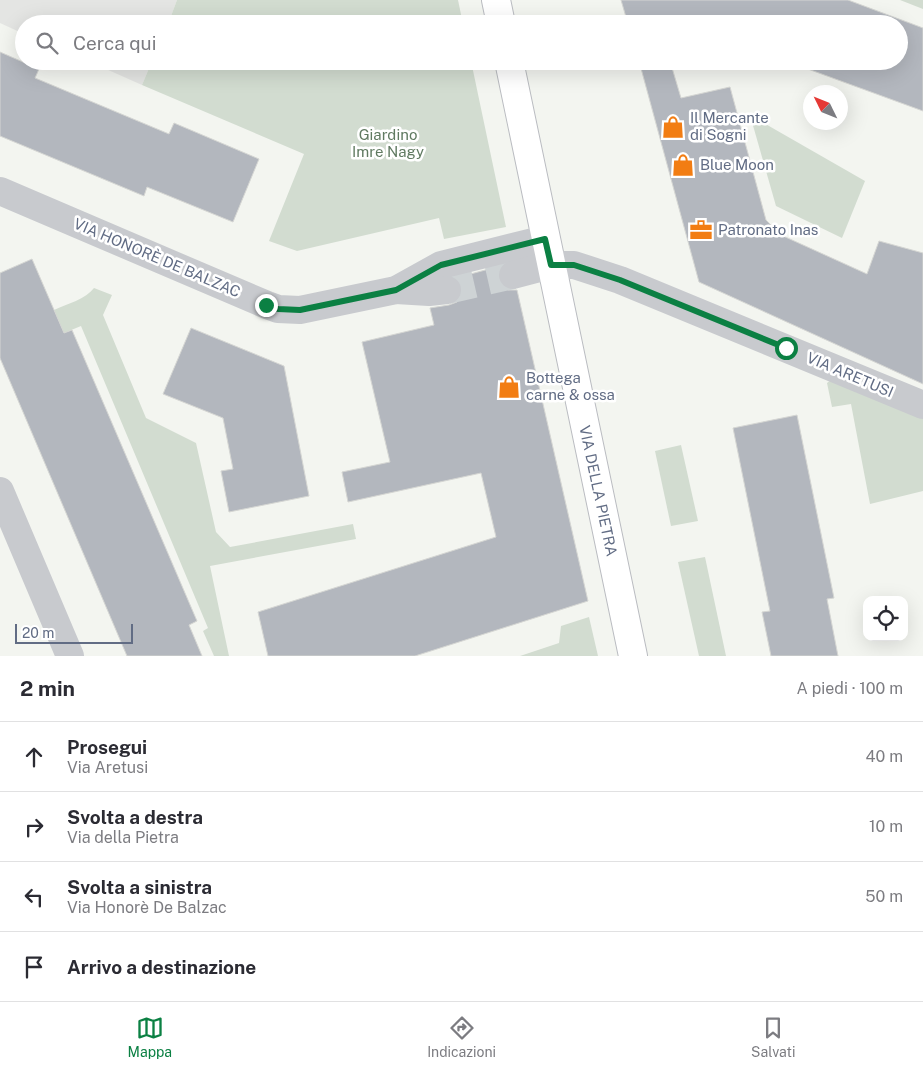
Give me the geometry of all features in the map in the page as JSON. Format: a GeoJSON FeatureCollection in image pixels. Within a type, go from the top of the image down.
{"type":"FeatureCollection","features":[{"type":"Feature","properties":{"kind":"main road"},"geometry":{"type":"LineString","coordinates":[[496,0],[499,15]]}},
{"type":"Feature","properties":{"kind":"main road","name":"VIA DELLA PIETRA"},"geometry":{"type":"LineString","coordinates":[[511,70],[633,656]]}},
{"type":"Feature","properties":{"kind":"street","name":"VIA HONORÈ DE BALZAC"},"geometry":{"type":"LineString","coordinates":[[0,191],[278,309],[300,310],[396,290],[441,265],[545,239]]}},
{"type":"Feature","properties":{"kind":"street","name":"VIA ARETUSI"},"geometry":{"type":"LineString","coordinates":[[513,275],[551,265],[574,265],[620,280],[923,405]]}},
{"type":"Feature","properties":{"kind":"street"},"geometry":{"type":"LineString","coordinates":[[396,290],[429,292],[447,290]]}},
{"type":"Feature","properties":{"kind":"street"},"geometry":{"type":"LineString","coordinates":[[0,491],[70,656]]}},
{"type":"Feature","properties":{"kind":"shaded area"},"geometry":{"type":"Polygon","coordinates":[[[0,0],[177,0],[171,15],[15,15],[15,30],[0,23],[0,0]]]}},
{"type":"Feature","properties":{"kind":"shaded area"},"geometry":{"type":"Polygon","coordinates":[[[108,70],[148,70],[142,85],[108,70]]]}},
{"type":"Feature","properties":{"kind":"green space"},"geometry":{"type":"Polygon","coordinates":[[[177,0],[458,0],[461,15],[171,15],[177,0]]]}},
{"type":"Feature","properties":{"kind":"green space"},"geometry":{"type":"Polygon","coordinates":[[[900,0],[923,0],[923,9],[900,0]]]}},
{"type":"Feature","properties":{"kind":"green space","name":"Giardino Imre Nagy"},"geometry":{"type":"Polygon","coordinates":[[[148,70],[473,70],[506,227],[444,239],[439,218],[297,251],[269,241],[304,154],[142,85],[148,70]]]}},
{"type":"Feature","properties":{"kind":"green space"},"geometry":{"type":"Polygon","coordinates":[[[750,115],[865,181],[842,238],[776,206],[750,115]]]}},
{"type":"Feature","properties":{"kind":"green space"},"geometry":{"type":"Polygon","coordinates":[[[94,288],[112,295],[103,315],[146,418],[196,443],[216,532],[230,547],[353,524],[356,539],[210,566],[229,656],[214,656],[203,631],[208,628],[81,326],[64,333],[54,310],[81,298],[94,288]]]}},
{"type":"Feature","properties":{"kind":"green space"},"geometry":{"type":"Polygon","coordinates":[[[831,380],[923,418],[923,491],[870,504],[851,404],[832,407],[827,383],[831,380]]]}},
{"type":"Feature","properties":{"kind":"green space"},"geometry":{"type":"Polygon","coordinates":[[[681,445],[698,521],[671,526],[655,451],[681,445]]]}},
{"type":"Feature","properties":{"kind":"green space"},"geometry":{"type":"Polygon","coordinates":[[[705,557],[726,656],[699,656],[678,562],[705,557]]]}},
{"type":"Feature","properties":{"kind":"green space"},"geometry":{"type":"Polygon","coordinates":[[[589,617],[598,656],[520,656],[559,643],[561,626],[589,617]]]}},
{"type":"Feature","properties":{"kind":"building"},"geometry":{"type":"Polygon","coordinates":[[[621,0],[848,0],[888,15],[625,15],[621,0]]]}},
{"type":"Feature","properties":{"kind":"building"},"geometry":{"type":"Polygon","coordinates":[[[908,22],[923,28],[923,111],[811,70],[908,70],[908,22]]]}},
{"type":"Feature","properties":{"kind":"building"},"geometry":{"type":"Polygon","coordinates":[[[0,52],[15,59],[15,70],[39,70],[35,78],[169,134],[174,123],[259,159],[233,222],[147,187],[144,196],[0,136],[0,52]]]}},
{"type":"Feature","properties":{"kind":"building"},"geometry":{"type":"Polygon","coordinates":[[[641,70],[673,70],[681,98],[730,87],[766,220],[781,235],[867,274],[879,241],[923,253],[923,384],[699,282],[641,70]]]}},
{"type":"Feature","properties":{"kind":"building"},"geometry":{"type":"Polygon","coordinates":[[[32,259],[64,333],[72,330],[197,621],[189,625],[202,656],[127,656],[0,358],[0,273],[32,259]]]}},
{"type":"Feature","properties":{"kind":"building"},"geometry":{"type":"Polygon","coordinates":[[[500,266],[498,278],[502,286],[508,290],[517,290],[588,601],[415,656],[268,656],[258,612],[496,537],[481,473],[348,502],[342,472],[390,462],[362,342],[434,325],[430,308],[449,305],[457,302],[461,297],[462,288],[460,281],[456,278],[500,266]]]}},
{"type":"Feature","properties":{"kind":"building"},"geometry":{"type":"Polygon","coordinates":[[[191,328],[284,366],[309,496],[229,512],[221,471],[233,469],[223,418],[163,394],[191,328]]]}},
{"type":"Feature","properties":{"kind":"building"},"geometry":{"type":"Polygon","coordinates":[[[797,415],[834,598],[827,599],[838,656],[771,656],[762,612],[770,611],[733,428],[797,415]]]}},
{"type":"Feature","properties":{"kind":"tunnel"},"geometry":{"type":"LineString","coordinates":[[447,290],[513,275]]}},
{"type":"Feature","properties":{"kind":"place","name":"Il Mercante di Sogni"},"geometry":{"type":"Point","coordinates":[673,127]}},
{"type":"Feature","properties":{"kind":"place","name":"Blue Moon"},"geometry":{"type":"Point","coordinates":[683,165]}},
{"type":"Feature","properties":{"kind":"place","name":"Patronato Inas"},"geometry":{"type":"Point","coordinates":[701,230]}},
{"type":"Feature","properties":{"kind":"place","name":"Bottega carne & ossa"},"geometry":{"type":"Point","coordinates":[509,387]}},
{"type":"Feature","properties":{"kind":"route"},"geometry":{"type":"LineString","coordinates":[[266,305],[278,309],[300,310],[396,290],[441,265],[545,239],[551,265],[574,265],[620,280],[786,348]]}}]}
